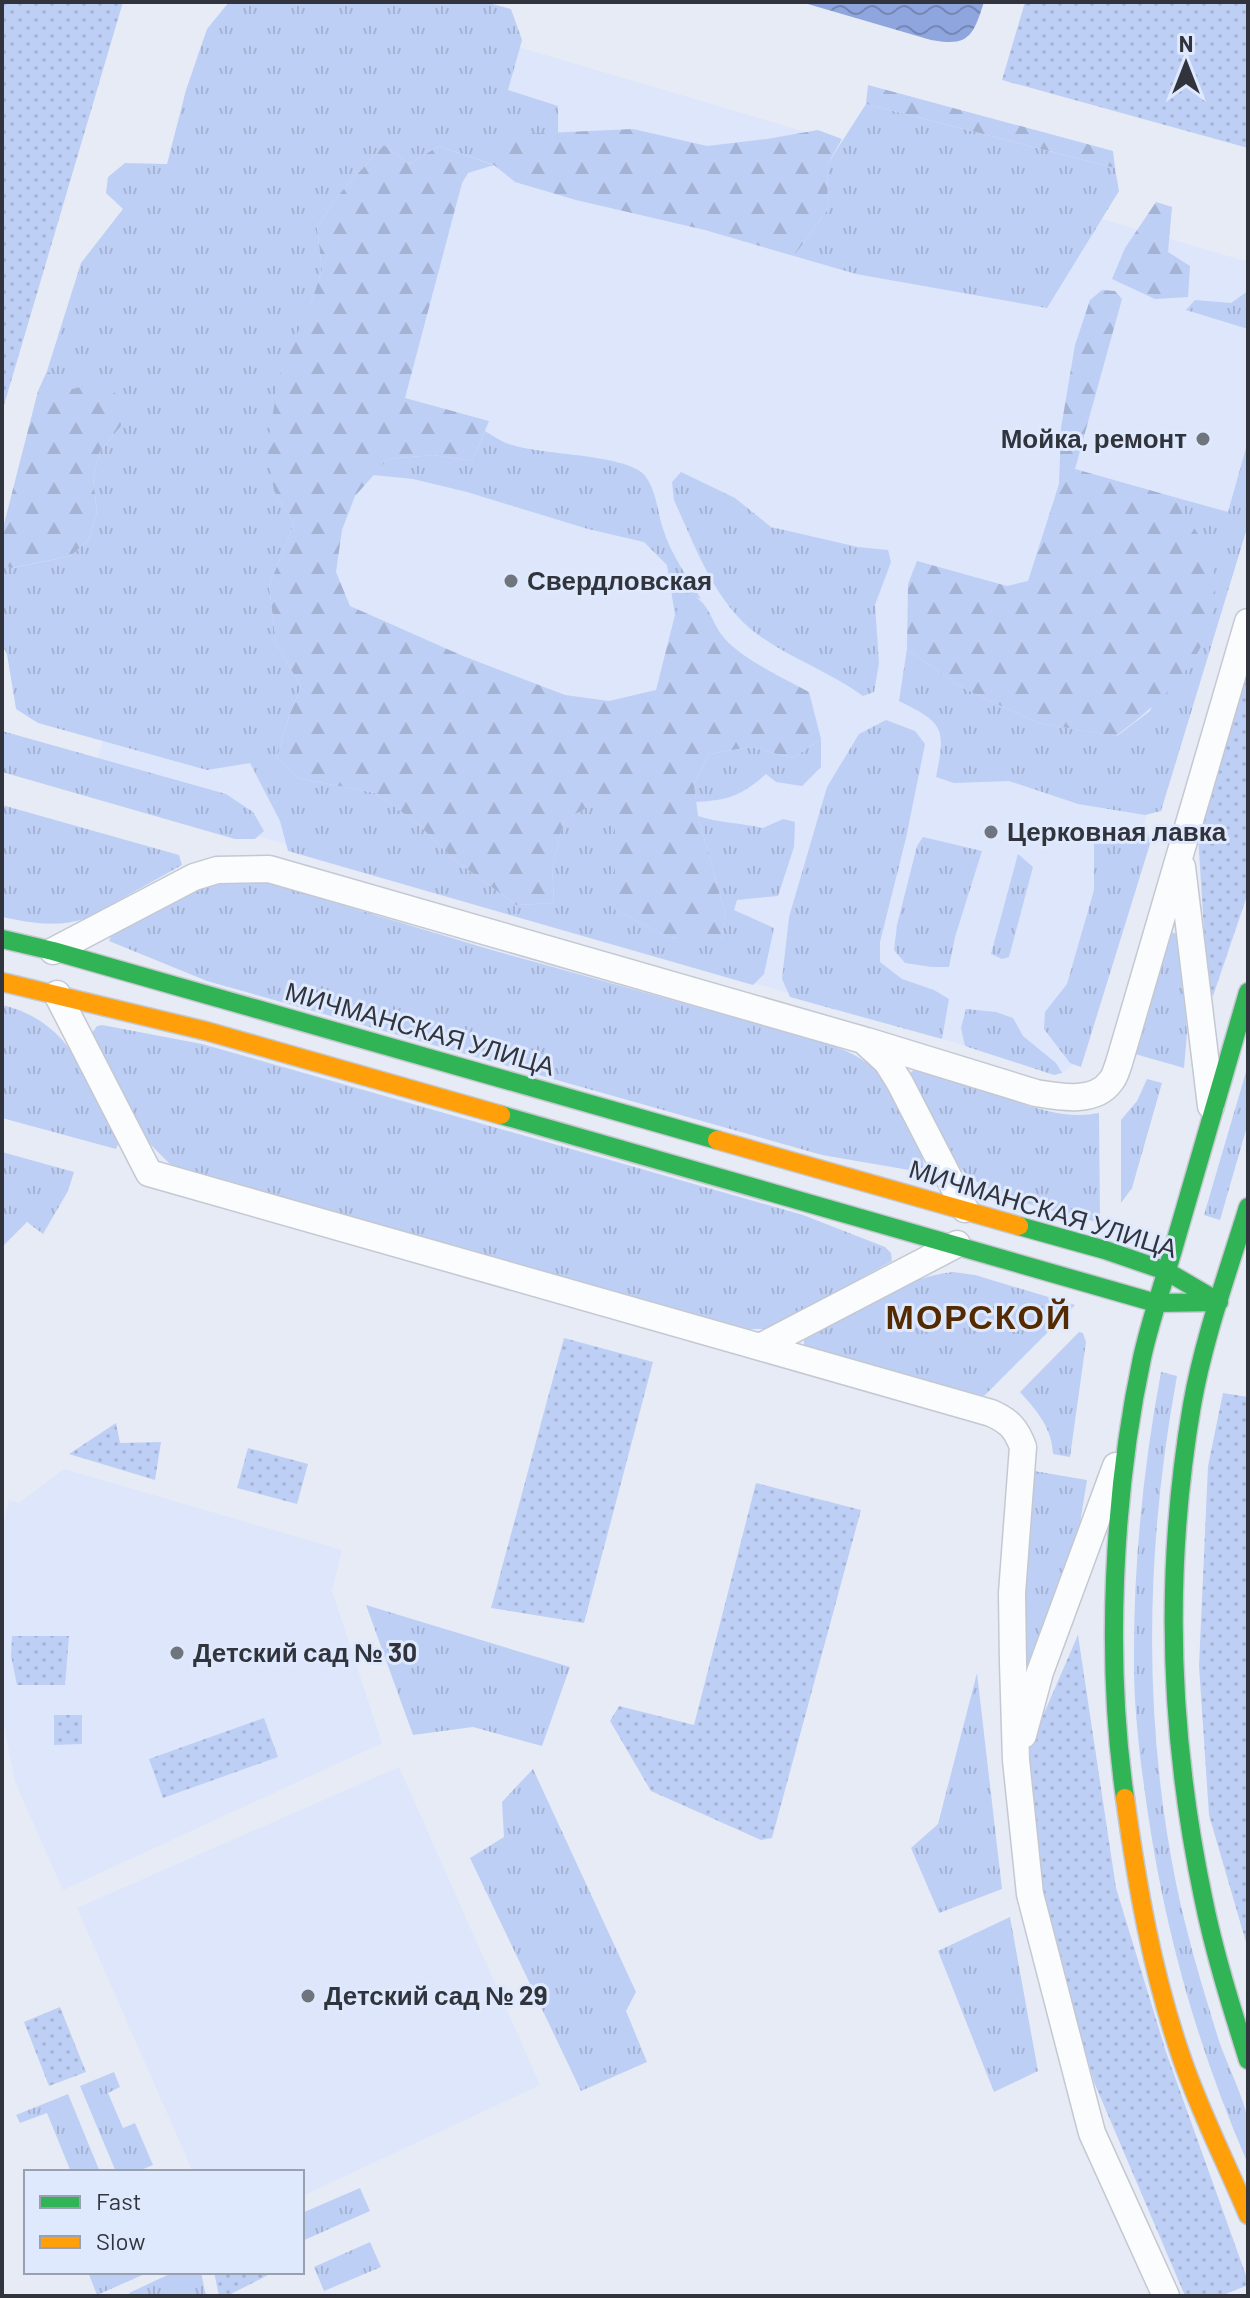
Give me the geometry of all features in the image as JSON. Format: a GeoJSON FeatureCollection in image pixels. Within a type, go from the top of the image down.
{"type":"FeatureCollection","features":[{"type":"Feature","properties":{"kind":"main road","name":"МИЧМАНСКАЯ УЛИЦА"},"geometry":{"type":"LineString","coordinates":[[2,939],[1105,1250],[1166,1271],[1219,1302]]}},
{"type":"Feature","properties":{"kind":"main road","name":"МИЧМАНСКАЯ УЛИЦА"},"geometry":{"type":"LineString","coordinates":[[2,982],[206,1031],[1156,1303],[1219,1302]]}},
{"type":"Feature","properties":{"kind":"main road"},"geometry":{"type":"LineString","coordinates":[[1248,992],[1156,1303],[1129,1428],[1118,1545],[1115,1651],[1120,1765],[1137,1886],[1157,1974],[1181,2057],[1248,2215]]}},
{"type":"Feature","properties":{"kind":"main road"},"geometry":{"type":"LineString","coordinates":[[1248,1207],[1201,1368],[1187,1440],[1177,1545],[1173,1648],[1178,1752],[1197,1876],[1216,1959],[1248,2060]]}},
{"type":"Feature","properties":{"kind":"street"},"geometry":{"type":"LineString","coordinates":[[53,951],[194,877],[227,869],[269,869],[1036,1093],[1078,1098],[1097,1093],[1111,1082],[1119,1063],[1248,622]]}},
{"type":"Feature","properties":{"kind":"street"},"geometry":{"type":"LineString","coordinates":[[1181,856],[1212,1118]]}},
{"type":"Feature","properties":{"kind":"street"},"geometry":{"type":"LineString","coordinates":[[57,994],[149,1173],[1006,1419],[1017,1430],[1023,1447],[1012,1593],[1016,1760],[1030,1894],[1092,2133],[1166,2296]]}},
{"type":"Feature","properties":{"kind":"street"},"geometry":{"type":"LineString","coordinates":[[863,1040],[887,1062],[965,1209]]}},
{"type":"Feature","properties":{"kind":"street"},"geometry":{"type":"LineString","coordinates":[[760,1347],[957,1244]]}},
{"type":"Feature","properties":{"kind":"street"},"geometry":{"type":"LineString","coordinates":[[1016,1760],[1040,1672],[1129,1428]]}},
{"type":"Feature","properties":{"kind":"shaded area"},"geometry":{"type":"Polygon","coordinates":[[[312,2],[365,2],[1248,262],[1248,443],[1080,1060],[1061,1074],[90,786],[312,2]]]}},
{"type":"Feature","properties":{"kind":"shaded area","name":"Детский сад № 30"},"geometry":{"type":"Polygon","coordinates":[[[64,1469],[342,1550],[332,1591],[382,1743],[63,1890],[15,1782],[2,1716],[2,1530],[9,1500],[19,1503],[64,1469]]]}},
{"type":"Feature","properties":{"kind":"shaded area","name":"Детский сад № 29"},"geometry":{"type":"Polygon","coordinates":[[[399,1767],[540,2085],[304,2195],[304,2170],[192,2170],[77,1908],[399,1767]]]}},
{"type":"Feature","properties":{"kind":"green space"},"geometry":{"type":"Polygon","coordinates":[[[2,2],[123,2],[2,412],[2,2]]]}},
{"type":"Feature","properties":{"kind":"green space"},"geometry":{"type":"Polygon","coordinates":[[[229,2],[485,2],[511,9],[522,40],[508,90],[558,106],[558,133],[543,134],[494,165],[439,146],[409,164],[384,145],[341,192],[317,226],[322,270],[311,303],[274,491],[294,524],[269,586],[276,643],[301,687],[277,758],[298,778],[375,793],[417,823],[452,858],[516,905],[554,903],[552,866],[564,820],[592,804],[615,825],[615,910],[668,937],[721,941],[725,913],[698,816],[763,828],[783,819],[795,822],[794,847],[778,896],[737,900],[734,910],[774,928],[764,974],[753,985],[288,851],[280,821],[250,763],[207,770],[38,723],[16,709],[7,654],[2,644],[2,563],[12,568],[71,556],[89,539],[97,512],[93,477],[100,451],[121,426],[47,371],[81,263],[123,209],[106,193],[108,177],[125,163],[167,164],[186,90],[207,29],[229,2]]]}},
{"type":"Feature","properties":{"kind":"green space"},"geometry":{"type":"Polygon","coordinates":[[[1025,2],[1248,2],[1248,148],[1002,80],[1025,2]]]}},
{"type":"Feature","properties":{"kind":"green space"},"geometry":{"type":"Polygon","coordinates":[[[868,85],[1113,151],[1115,168],[866,104],[868,85]]]}},
{"type":"Feature","properties":{"kind":"green space"},"geometry":{"type":"Polygon","coordinates":[[[866,104],[1115,168],[1119,191],[1047,308],[856,274],[794,256],[828,209],[827,165],[866,104]]]}},
{"type":"Feature","properties":{"kind":"green space"},"geometry":{"type":"Polygon","coordinates":[[[633,129],[707,146],[818,130],[842,139],[827,165],[828,209],[794,256],[515,182],[494,165],[468,173],[462,183],[405,398],[489,421],[472,461],[433,455],[388,459],[355,496],[342,530],[336,572],[350,606],[463,656],[565,695],[609,701],[656,690],[675,615],[687,593],[701,601],[733,647],[809,692],[821,739],[793,758],[750,747],[709,754],[694,784],[698,816],[725,913],[721,942],[668,937],[615,910],[615,825],[592,805],[564,820],[552,866],[554,903],[516,905],[452,858],[417,823],[375,793],[298,778],[277,758],[301,687],[276,643],[269,586],[294,524],[274,491],[267,448],[280,372],[322,270],[317,226],[341,192],[384,145],[409,164],[439,146],[493,165],[504,135],[633,129]]]}},
{"type":"Feature","properties":{"kind":"green space"},"geometry":{"type":"Polygon","coordinates":[[[1156,202],[1172,207],[1168,252],[1190,266],[1188,297],[1155,299],[1112,279],[1125,248],[1156,202]]]}},
{"type":"Feature","properties":{"kind":"green space"},"geometry":{"type":"Polygon","coordinates":[[[1102,290],[1115,291],[1122,299],[1075,469],[1174,497],[1205,547],[1215,580],[1209,628],[1199,650],[1171,688],[1116,736],[1038,723],[961,687],[907,649],[908,584],[917,561],[1007,586],[1028,581],[1059,484],[1061,428],[1075,345],[1090,300],[1102,290]]]}},
{"type":"Feature","properties":{"kind":"green space"},"geometry":{"type":"Polygon","coordinates":[[[1248,291],[1248,329],[1186,310],[1195,300],[1231,303],[1248,291]]]}},
{"type":"Feature","properties":{"kind":"green space"},"geometry":{"type":"Polygon","coordinates":[[[47,371],[73,389],[104,380],[119,398],[121,426],[100,451],[93,477],[97,512],[89,539],[71,556],[11,568],[2,563],[2,532],[38,391],[47,371]]]}},
{"type":"Feature","properties":{"kind":"green space"},"geometry":{"type":"Polygon","coordinates":[[[485,431],[520,447],[603,459],[637,469],[650,483],[670,547],[701,599],[687,594],[675,615],[667,565],[644,542],[588,529],[467,492],[413,479],[373,475],[388,459],[433,455],[472,461],[485,431]]]}},
{"type":"Feature","properties":{"kind":"green space"},"geometry":{"type":"Polygon","coordinates":[[[1248,441],[1248,525],[1161,811],[1145,815],[1078,804],[1009,781],[954,783],[936,777],[941,748],[938,729],[925,715],[899,701],[907,649],[961,687],[1038,723],[1117,736],[1150,711],[1207,552],[1174,497],[1228,512],[1248,441]]]}},
{"type":"Feature","properties":{"kind":"green space"},"geometry":{"type":"Polygon","coordinates":[[[681,472],[735,498],[771,527],[858,547],[888,550],[891,562],[875,605],[879,663],[874,692],[863,696],[782,650],[742,621],[708,573],[674,500],[672,482],[681,472]]]}},
{"type":"Feature","properties":{"kind":"green space"},"geometry":{"type":"Polygon","coordinates":[[[1248,667],[1248,893],[1213,996],[1208,994],[1198,836],[1248,667]]]}},
{"type":"Feature","properties":{"kind":"green space"},"geometry":{"type":"Polygon","coordinates":[[[886,720],[915,731],[925,744],[880,942],[880,962],[902,979],[934,990],[949,999],[942,1039],[790,997],[782,979],[789,917],[827,787],[859,734],[886,720]]]}},
{"type":"Feature","properties":{"kind":"green space"},"geometry":{"type":"Polygon","coordinates":[[[2,731],[226,794],[253,812],[264,831],[255,839],[235,839],[2,772],[2,731]]]}},
{"type":"Feature","properties":{"kind":"green space"},"geometry":{"type":"Polygon","coordinates":[[[821,739],[821,767],[802,786],[776,782],[766,774],[734,796],[696,802],[694,784],[709,754],[750,747],[793,758],[821,739]]]}},
{"type":"Feature","properties":{"kind":"green space"},"geometry":{"type":"Polygon","coordinates":[[[2,805],[179,855],[182,865],[87,918],[55,924],[2,917],[2,805]]]}},
{"type":"Feature","properties":{"kind":"green space"},"geometry":{"type":"Polygon","coordinates":[[[1148,834],[1150,844],[1081,1067],[1070,1063],[1044,1029],[1045,1012],[1067,984],[1094,890],[1094,844],[1119,843],[1148,834]]]}},
{"type":"Feature","properties":{"kind":"green space"},"geometry":{"type":"Polygon","coordinates":[[[923,837],[982,851],[955,937],[949,967],[905,963],[894,950],[897,925],[917,846],[923,837]]]}},
{"type":"Feature","properties":{"kind":"green space"},"geometry":{"type":"Polygon","coordinates":[[[1018,854],[1033,867],[1009,957],[1002,959],[991,954],[1018,854]]]}},
{"type":"Feature","properties":{"kind":"green space"},"geometry":{"type":"Polygon","coordinates":[[[256,879],[846,1051],[871,1066],[886,1084],[922,1155],[924,1167],[915,1171],[822,1155],[207,981],[109,941],[112,933],[206,883],[256,879]]]}},
{"type":"Feature","properties":{"kind":"green space"},"geometry":{"type":"Polygon","coordinates":[[[1171,932],[1177,934],[1180,940],[1187,1033],[1184,1068],[1135,1054],[1171,932]]]}},
{"type":"Feature","properties":{"kind":"green space"},"geometry":{"type":"Polygon","coordinates":[[[2,1005],[26,1013],[63,1040],[88,1078],[119,1142],[116,1149],[2,1118],[2,1005]]]}},
{"type":"Feature","properties":{"kind":"green space"},"geometry":{"type":"Polygon","coordinates":[[[966,1009],[996,1012],[1013,1018],[1023,1036],[1056,1063],[1062,1073],[1054,1075],[965,1046],[961,1028],[966,1009]]]}},
{"type":"Feature","properties":{"kind":"green space"},"geometry":{"type":"Polygon","coordinates":[[[102,1025],[202,1044],[803,1215],[885,1247],[891,1253],[892,1261],[780,1323],[765,1329],[749,1329],[186,1170],[170,1164],[144,1138],[92,1033],[102,1025]]]}},
{"type":"Feature","properties":{"kind":"green space"},"geometry":{"type":"Polygon","coordinates":[[[1248,1065],[1248,1123],[1220,1220],[1204,1215],[1248,1065]]]}},
{"type":"Feature","properties":{"kind":"green space"},"geometry":{"type":"Polygon","coordinates":[[[916,1069],[938,1073],[1053,1112],[1076,1115],[1099,1113],[1100,1223],[1008,1197],[975,1181],[954,1161],[940,1139],[911,1078],[911,1072],[916,1069]]]}},
{"type":"Feature","properties":{"kind":"green space"},"geometry":{"type":"Polygon","coordinates":[[[1147,1079],[1162,1083],[1132,1188],[1121,1203],[1121,1120],[1137,1101],[1147,1079]]]}},
{"type":"Feature","properties":{"kind":"green space"},"geometry":{"type":"Polygon","coordinates":[[[2,1152],[74,1172],[68,1191],[43,1234],[27,1222],[2,1247],[2,1152]]]}},
{"type":"Feature","properties":{"kind":"green space"},"geometry":{"type":"Polygon","coordinates":[[[953,1272],[975,1275],[1075,1305],[984,1396],[804,1347],[804,1339],[876,1298],[914,1281],[953,1272]]]}},
{"type":"Feature","properties":{"kind":"green space"},"geometry":{"type":"Polygon","coordinates":[[[1079,1332],[1083,1333],[1086,1342],[1070,1457],[1053,1454],[1047,1428],[1020,1392],[1079,1332]]]}},
{"type":"Feature","properties":{"kind":"green space"},"geometry":{"type":"Polygon","coordinates":[[[564,1338],[653,1362],[584,1623],[491,1608],[564,1338]]]}},
{"type":"Feature","properties":{"kind":"green space"},"geometry":{"type":"Polygon","coordinates":[[[1161,1372],[1177,1376],[1159,1502],[1154,1566],[1152,1630],[1157,1757],[1180,1903],[1219,2041],[1246,2111],[1248,2164],[1214,2079],[1186,1992],[1155,1859],[1140,1753],[1134,1671],[1134,1616],[1145,1476],[1161,1372]]]}},
{"type":"Feature","properties":{"kind":"green space"},"geometry":{"type":"Polygon","coordinates":[[[1223,1393],[1248,1397],[1248,1949],[1209,1815],[1199,1666],[1208,1466],[1223,1393]]]}},
{"type":"Feature","properties":{"kind":"green space"},"geometry":{"type":"Polygon","coordinates":[[[116,1423],[120,1443],[161,1442],[155,1480],[69,1454],[116,1423]]]}},
{"type":"Feature","properties":{"kind":"green space"},"geometry":{"type":"Polygon","coordinates":[[[248,1448],[308,1464],[297,1504],[237,1488],[248,1448]]]}},
{"type":"Feature","properties":{"kind":"green space"},"geometry":{"type":"Polygon","coordinates":[[[1034,1471],[1087,1480],[1076,1548],[1028,1667],[1025,1667],[1024,1591],[1034,1471]]]}},
{"type":"Feature","properties":{"kind":"green space"},"geometry":{"type":"Polygon","coordinates":[[[756,1483],[861,1510],[772,1838],[761,1840],[651,1791],[610,1721],[619,1706],[694,1725],[756,1483]]]}},
{"type":"Feature","properties":{"kind":"green space"},"geometry":{"type":"Polygon","coordinates":[[[366,1605],[570,1667],[542,1746],[473,1727],[413,1735],[366,1605]]]}},
{"type":"Feature","properties":{"kind":"green space"},"geometry":{"type":"Polygon","coordinates":[[[1078,1635],[1116,1888],[1166,2052],[1248,2281],[1248,2285],[1221,2296],[1185,2296],[1094,2082],[1046,1915],[1025,1757],[1078,1635]]]}},
{"type":"Feature","properties":{"kind":"green space"},"geometry":{"type":"Polygon","coordinates":[[[12,1636],[69,1636],[65,1685],[17,1685],[11,1656],[12,1636]]]}},
{"type":"Feature","properties":{"kind":"green space"},"geometry":{"type":"Polygon","coordinates":[[[977,1673],[1002,1889],[939,1913],[911,1848],[938,1824],[977,1673]]]}},
{"type":"Feature","properties":{"kind":"green space"},"geometry":{"type":"Polygon","coordinates":[[[54,1715],[82,1715],[82,1744],[54,1745],[54,1715]]]}},
{"type":"Feature","properties":{"kind":"green space"},"geometry":{"type":"Polygon","coordinates":[[[264,1718],[278,1757],[163,1798],[149,1759],[264,1718]]]}},
{"type":"Feature","properties":{"kind":"green space"},"geometry":{"type":"Polygon","coordinates":[[[533,1769],[636,1992],[626,2011],[647,2062],[581,2091],[470,1858],[504,1837],[502,1802],[533,1769]]]}},
{"type":"Feature","properties":{"kind":"green space"},"geometry":{"type":"Polygon","coordinates":[[[1010,1917],[1038,2071],[994,2092],[938,1951],[1010,1917]]]}},
{"type":"Feature","properties":{"kind":"green space"},"geometry":{"type":"Polygon","coordinates":[[[60,2007],[86,2072],[49,2086],[24,2022],[60,2007]]]}},
{"type":"Feature","properties":{"kind":"green space"},"geometry":{"type":"Polygon","coordinates":[[[114,2072],[120,2087],[108,2093],[123,2128],[135,2123],[153,2165],[141,2170],[115,2170],[80,2086],[114,2072]]]}},
{"type":"Feature","properties":{"kind":"green space"},"geometry":{"type":"Polygon","coordinates":[[[68,2094],[99,2170],[70,2170],[47,2113],[20,2123],[16,2115],[68,2094]]]}},
{"type":"Feature","properties":{"kind":"green space"},"geometry":{"type":"Polygon","coordinates":[[[360,2188],[370,2211],[304,2240],[304,2212],[360,2188]]]}},
{"type":"Feature","properties":{"kind":"green space"},"geometry":{"type":"Polygon","coordinates":[[[370,2242],[381,2267],[324,2291],[314,2267],[370,2242]]]}},
{"type":"Feature","properties":{"kind":"green space"},"geometry":{"type":"Polygon","coordinates":[[[89,2274],[145,2274],[97,2295],[89,2274]]]}},
{"type":"Feature","properties":{"kind":"green space"},"geometry":{"type":"Polygon","coordinates":[[[170,2274],[201,2274],[206,2296],[130,2296],[129,2293],[170,2274]]]}},
{"type":"Feature","properties":{"kind":"green space"},"geometry":{"type":"Polygon","coordinates":[[[214,2274],[270,2274],[227,2296],[219,2296],[214,2274]]]}},
{"type":"Feature","properties":{"kind":"water"},"geometry":{"type":"Polygon","coordinates":[[[801,2],[984,2],[968,36],[954,42],[944,42],[801,2]]]}},
{"type":"Feature","properties":{"kind":"traffic: fast"},"geometry":{"type":"LineString","coordinates":[[2,939],[717,1140]]}},
{"type":"Feature","properties":{"kind":"traffic: fast"},"geometry":{"type":"LineString","coordinates":[[1125,1798],[1115,1690],[1115,1577],[1132,1410],[1150,1327],[1248,992]]}},
{"type":"Feature","properties":{"kind":"traffic: fast"},"geometry":{"type":"LineString","coordinates":[[501,1115],[1156,1303],[1218,1302]]}},
{"type":"Feature","properties":{"kind":"traffic: fast"},"geometry":{"type":"LineString","coordinates":[[1248,1207],[1210,1330],[1192,1405],[1183,1466],[1174,1590],[1177,1713],[1192,1836],[1212,1938],[1248,2060]]}},
{"type":"Feature","properties":{"kind":"traffic: fast"},"geometry":{"type":"LineString","coordinates":[[1019,1226],[1166,1271],[1219,1302]]}},
{"type":"Feature","properties":{"kind":"traffic: slow"},"geometry":{"type":"LineString","coordinates":[[2,982],[206,1031],[501,1115]]}},
{"type":"Feature","properties":{"kind":"traffic: slow"},"geometry":{"type":"LineString","coordinates":[[717,1140],[1019,1226]]}},
{"type":"Feature","properties":{"kind":"traffic: slow"},"geometry":{"type":"LineString","coordinates":[[1125,1798],[1147,1928],[1171,2024],[1196,2096],[1248,2215]]}},
{"type":"Feature","properties":{"kind":"place","name":"Мойка, ремонт"},"geometry":{"type":"Point","coordinates":[1203,439]}},
{"type":"Feature","properties":{"kind":"place","name":"Свердловская"},"geometry":{"type":"Point","coordinates":[511,581]}},
{"type":"Feature","properties":{"kind":"place","name":"Церковная лавка"},"geometry":{"type":"Point","coordinates":[991,832]}},
{"type":"Feature","properties":{"kind":"place","name":"Детский сад № 30"},"geometry":{"type":"Point","coordinates":[177,1653]}},
{"type":"Feature","properties":{"kind":"place","name":"Детский сад № 29"},"geometry":{"type":"Point","coordinates":[308,1996]}},
{"type":"Feature","properties":{"kind":"district","name":"МОРСКОЙ"},"geometry":{"type":"Point","coordinates":[979,1317]}}]}
